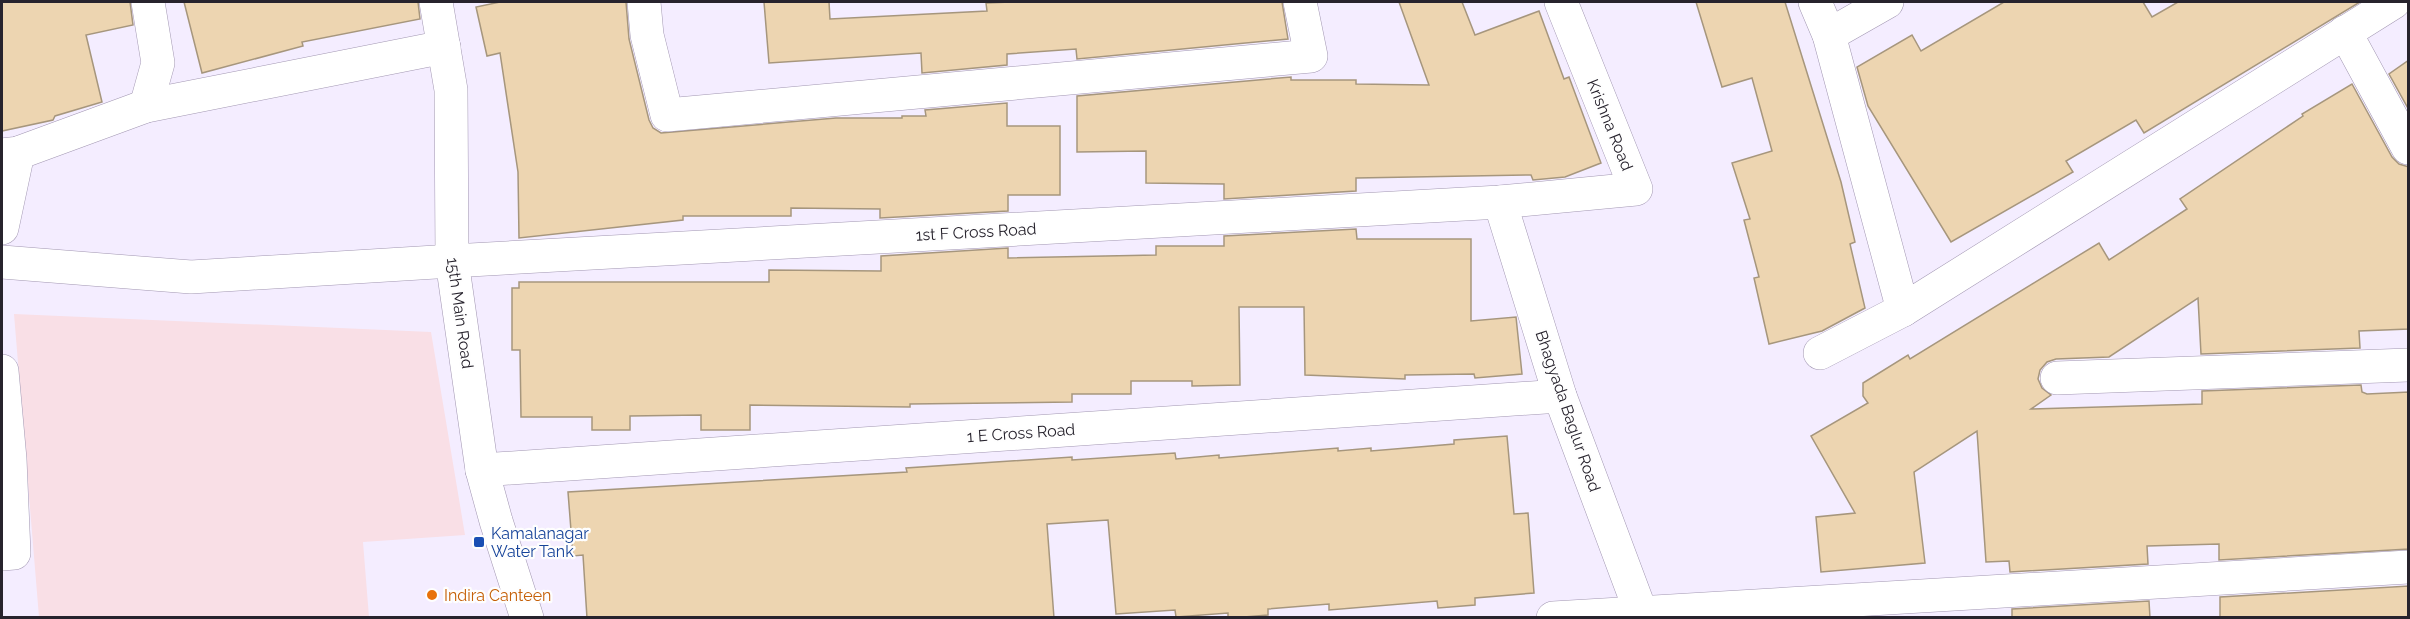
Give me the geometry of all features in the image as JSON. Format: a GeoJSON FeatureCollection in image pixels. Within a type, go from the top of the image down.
{"type":"FeatureCollection","features":[{"type":"Feature","properties":{"kind":"street"},"geometry":{"type":"LineString","coordinates":[[146,106],[158,63],[148,2]]}},
{"type":"Feature","properties":{"kind":"street","name":"15th Main Road"},"geometry":{"type":"LineString","coordinates":[[436,2],[451,90],[452,261],[482,470],[527,618]]}},
{"type":"Feature","properties":{"kind":"street"},"geometry":{"type":"LineString","coordinates":[[644,2],[647,35],[667,115],[1311,56],[1300,2]]}},
{"type":"Feature","properties":{"kind":"street","name":"Krishna Road"},"geometry":{"type":"LineString","coordinates":[[1500,202],[1636,189],[1561,2]]}},
{"type":"Feature","properties":{"kind":"street"},"geometry":{"type":"LineString","coordinates":[[1815,2],[1829,35],[1903,310]]}},
{"type":"Feature","properties":{"kind":"street"},"geometry":{"type":"LineString","coordinates":[[1829,35],[1887,2]]}},
{"type":"Feature","properties":{"kind":"street"},"geometry":{"type":"LineString","coordinates":[[1820,353],[1903,310],[2394,2]]}},
{"type":"Feature","properties":{"kind":"street"},"geometry":{"type":"LineString","coordinates":[[2345,32],[2409,148]]}},
{"type":"Feature","properties":{"kind":"street"},"geometry":{"type":"LineString","coordinates":[[2,228],[10,154],[146,106],[444,47]]}},
{"type":"Feature","properties":{"kind":"street","name":"1st F Cross Road"},"geometry":{"type":"LineString","coordinates":[[2,262],[191,277],[1500,202]]}},
{"type":"Feature","properties":{"kind":"street","name":"Bhagyada Baglur Road"},"geometry":{"type":"LineString","coordinates":[[1500,202],[1560,396],[1642,614]]}},
{"type":"Feature","properties":{"kind":"street"},"geometry":{"type":"LineString","coordinates":[[2057,378],[2409,365]]}},
{"type":"Feature","properties":{"kind":"street"},"geometry":{"type":"LineString","coordinates":[[2,371],[14,553],[2,554]]}},
{"type":"Feature","properties":{"kind":"street","name":"1 E Cross Road"},"geometry":{"type":"LineString","coordinates":[[482,470],[1560,396]]}},
{"type":"Feature","properties":{"kind":"street"},"geometry":{"type":"LineString","coordinates":[[1553,618],[2409,567]]}},
{"type":"Feature","properties":{"kind":"shaded area"},"geometry":{"type":"Polygon","coordinates":[[[14,314],[431,332],[465,535],[363,542],[369,617],[39,617],[14,314]]]}},
{"type":"Feature","properties":{"kind":"building"},"geometry":{"type":"Polygon","coordinates":[[[2,2],[130,2],[133,25],[86,35],[102,102],[55,116],[53,120],[2,131],[2,2]]]}},
{"type":"Feature","properties":{"kind":"building"},"geometry":{"type":"Polygon","coordinates":[[[184,2],[418,2],[420,19],[302,42],[303,46],[202,73],[184,2]]]}},
{"type":"Feature","properties":{"kind":"building"},"geometry":{"type":"Polygon","coordinates":[[[500,2],[626,2],[629,39],[649,120],[653,128],[661,133],[836,118],[926,116],[925,110],[1007,103],[1007,126],[1060,126],[1060,195],[1008,195],[1008,211],[880,218],[880,209],[791,208],[791,216],[683,216],[683,220],[519,238],[518,172],[500,53],[487,56],[476,7],[500,2]]]}},
{"type":"Feature","properties":{"kind":"building"},"geometry":{"type":"Polygon","coordinates":[[[764,2],[829,2],[830,19],[987,11],[986,3],[1011,2],[1282,2],[1288,39],[1077,59],[1076,49],[1007,54],[1007,65],[922,73],[921,53],[769,63],[764,2]]]}},
{"type":"Feature","properties":{"kind":"building"},"geometry":{"type":"Polygon","coordinates":[[[1399,2],[1462,2],[1475,35],[1539,11],[1564,79],[1569,77],[1601,163],[1565,177],[1533,180],[1531,175],[1356,178],[1356,191],[1224,199],[1224,184],[1146,183],[1146,151],[1077,152],[1077,96],[1291,77],[1291,80],[1356,80],[1356,84],[1429,85],[1399,2]]]}},
{"type":"Feature","properties":{"kind":"building"},"geometry":{"type":"Polygon","coordinates":[[[1696,2],[1785,2],[1841,182],[1855,242],[1850,244],[1865,308],[1822,331],[1769,344],[1754,278],[1759,277],[1744,220],[1750,219],[1732,163],[1772,151],[1752,78],[1722,87],[1696,2]]]}},
{"type":"Feature","properties":{"kind":"building"},"geometry":{"type":"Polygon","coordinates":[[[2004,2],[2143,2],[2152,17],[2178,2],[2360,2],[2144,133],[2136,120],[2066,161],[2073,172],[1951,242],[1868,106],[1857,67],[1912,35],[1921,51],[2004,2]]]}},
{"type":"Feature","properties":{"kind":"building"},"geometry":{"type":"Polygon","coordinates":[[[2409,60],[2409,110],[2389,74],[2409,60]]]}},
{"type":"Feature","properties":{"kind":"building"},"geometry":{"type":"Polygon","coordinates":[[[2352,84],[2392,157],[2399,164],[2409,167],[2409,329],[2359,331],[2360,348],[2201,354],[2198,298],[2109,357],[2056,359],[2047,362],[2040,370],[2038,379],[2042,388],[2051,395],[2031,409],[2202,404],[2202,391],[2361,385],[2362,392],[2367,394],[2409,392],[2409,549],[2219,560],[2219,544],[2147,546],[2148,564],[2010,572],[2009,561],[1986,562],[1977,431],[1914,472],[1925,563],[1821,572],[1816,517],[1855,513],[1811,436],[1868,403],[1863,396],[1863,383],[1908,355],[1910,359],[2099,243],[2109,260],[2187,209],[2180,199],[2303,116],[2302,114],[2352,84]]]}},
{"type":"Feature","properties":{"kind":"building"},"geometry":{"type":"Polygon","coordinates":[[[1356,229],[1357,239],[1471,239],[1471,321],[1516,317],[1522,374],[1475,378],[1474,374],[1405,375],[1405,379],[1305,375],[1304,307],[1239,307],[1240,385],[1192,386],[1192,381],[1131,381],[1131,394],[1072,394],[1072,402],[910,404],[910,407],[750,405],[750,430],[701,430],[701,415],[630,416],[630,430],[592,430],[592,417],[521,417],[520,350],[512,350],[512,288],[519,288],[519,282],[769,282],[769,270],[881,271],[881,256],[1008,248],[1008,258],[1156,255],[1156,246],[1224,246],[1224,236],[1356,229]]]}},
{"type":"Feature","properties":{"kind":"building"},"geometry":{"type":"Polygon","coordinates":[[[1507,436],[1514,514],[1528,513],[1534,593],[1475,598],[1475,605],[1438,608],[1437,601],[1329,610],[1329,604],[1268,609],[1268,615],[1232,618],[1228,618],[1228,613],[1176,617],[1175,610],[1116,614],[1108,520],[1047,524],[1054,618],[587,618],[583,555],[573,556],[568,492],[907,472],[906,468],[1072,457],[1072,460],[1175,453],[1176,459],[1219,455],[1219,458],[1338,448],[1338,451],[1371,448],[1371,451],[1454,444],[1454,440],[1507,436]]]}},
{"type":"Feature","properties":{"kind":"building"},"geometry":{"type":"Polygon","coordinates":[[[2409,586],[2409,618],[2220,618],[2220,597],[2409,586]]]}},
{"type":"Feature","properties":{"kind":"building"},"geometry":{"type":"Polygon","coordinates":[[[2149,601],[2150,618],[2012,618],[2012,609],[2149,601]]]}},
{"type":"Feature","properties":{"kind":"place","name":"Kamalanagar Water Tank"},"geometry":{"type":"Point","coordinates":[479,542]}},
{"type":"Feature","properties":{"kind":"place","name":"Indira Canteen"},"geometry":{"type":"Point","coordinates":[432,595]}}]}
